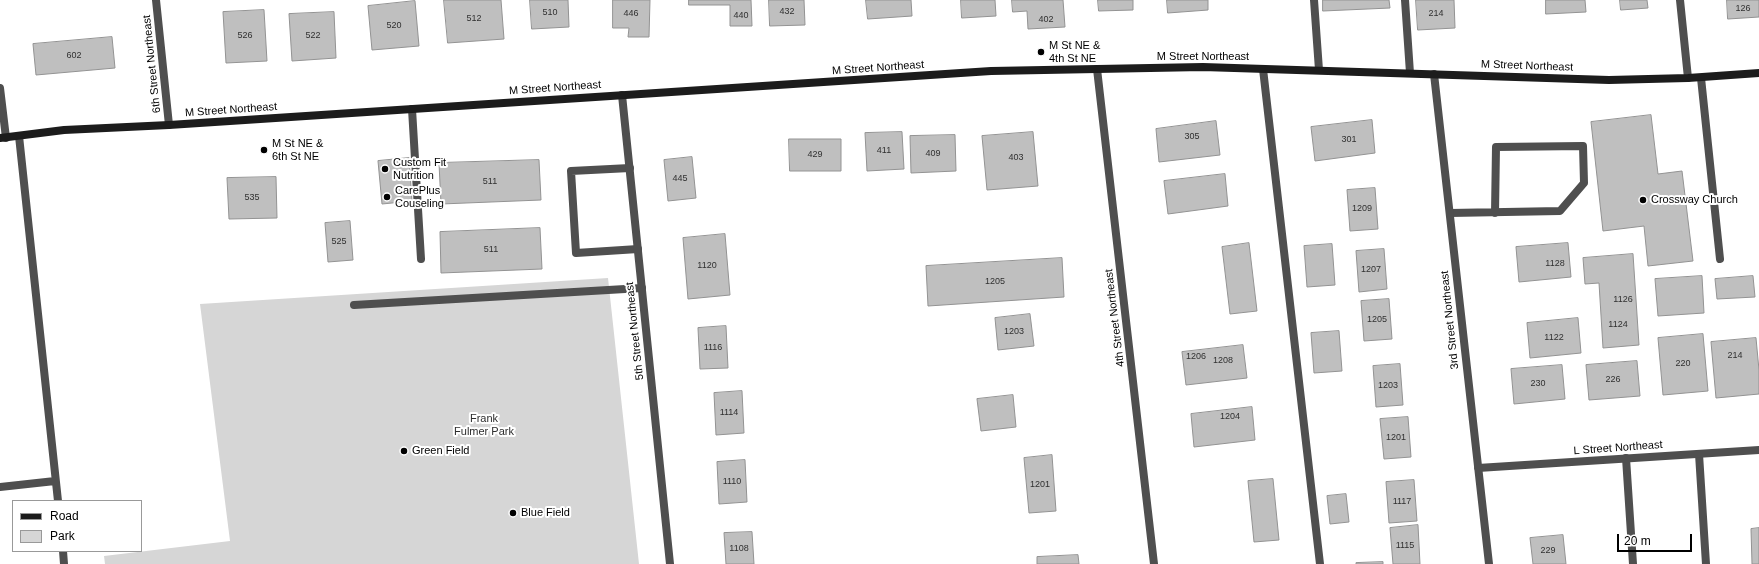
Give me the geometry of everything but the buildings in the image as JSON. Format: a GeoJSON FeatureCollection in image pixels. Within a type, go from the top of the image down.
{"type":"FeatureCollection","features":[{"type":"Feature","properties":{"kind":"main road","name":"M Street Northeast"},"geometry":{"type":"LineString","coordinates":[[3,138],[64,130],[170,125],[622,95],[678,93],[991,71],[1204,67],[1609,80],[1701,78],[1759,73]]}},
{"type":"Feature","properties":{"kind":"street","name":"6th Street Northeast"},"geometry":{"type":"LineString","coordinates":[[156,0],[170,125]]}},
{"type":"Feature","properties":{"kind":"street"},"geometry":{"type":"LineString","coordinates":[[1314,0],[1319,70]]}},
{"type":"Feature","properties":{"kind":"street"},"geometry":{"type":"LineString","coordinates":[[1405,0],[1410,73]]}},
{"type":"Feature","properties":{"kind":"street"},"geometry":{"type":"LineString","coordinates":[[1680,0],[1688,78]]}},
{"type":"Feature","properties":{"kind":"street","name":"4th Street Northeast"},"geometry":{"type":"LineString","coordinates":[[1097,69],[1154,564]]}},
{"type":"Feature","properties":{"kind":"street"},"geometry":{"type":"LineString","coordinates":[[1263,69],[1320,564]]}},
{"type":"Feature","properties":{"kind":"street","name":"3rd Street Northeast"},"geometry":{"type":"LineString","coordinates":[[1434,74],[1489,564]]}},
{"type":"Feature","properties":{"kind":"street"},"geometry":{"type":"LineString","coordinates":[[1701,78],[1720,259]]}},
{"type":"Feature","properties":{"kind":"street"},"geometry":{"type":"LineString","coordinates":[[0,88],[3,138]]}},
{"type":"Feature","properties":{"kind":"street","name":"5th Street Northeast"},"geometry":{"type":"LineString","coordinates":[[622,95],[670,564]]}},
{"type":"Feature","properties":{"kind":"street"},"geometry":{"type":"LineString","coordinates":[[412,109],[421,259]]}},
{"type":"Feature","properties":{"kind":"street"},"geometry":{"type":"LineString","coordinates":[[19,136],[58,500]]}},
{"type":"Feature","properties":{"kind":"street"},"geometry":{"type":"LineString","coordinates":[[1450,213],[1495,213],[1560,211],[1584,183],[1583,146],[1496,147],[1495,213]]}},
{"type":"Feature","properties":{"kind":"street"},"geometry":{"type":"LineString","coordinates":[[630,168],[571,171],[576,253],[638,249]]}},
{"type":"Feature","properties":{"kind":"street"},"geometry":{"type":"LineString","coordinates":[[354,304],[642,288]]}},
{"type":"Feature","properties":{"kind":"street","name":"L Street Northeast"},"geometry":{"type":"LineString","coordinates":[[1478,468],[1759,450]]}},
{"type":"Feature","properties":{"kind":"street"},"geometry":{"type":"LineString","coordinates":[[1699,454],[1706,564]]}},
{"type":"Feature","properties":{"kind":"street"},"geometry":{"type":"LineString","coordinates":[[1626,458],[1633,564]]}},
{"type":"Feature","properties":{"kind":"street"},"geometry":{"type":"LineString","coordinates":[[0,487],[56,481]]}},
{"type":"Feature","properties":{"kind":"street"},"geometry":{"type":"LineString","coordinates":[[63,552],[64,564]]}},
{"type":"Feature","properties":{"kind":"green space","name":"Frank Fulmer Park"},"geometry":{"type":"Polygon","coordinates":[[[608,278],[639,564],[105,564],[104,556],[230,541],[200,304],[608,278]]]}},
{"type":"Feature","properties":{"kind":"place","name":"M St NE & 4th St NE"},"geometry":{"type":"Point","coordinates":[1041,52]}},
{"type":"Feature","properties":{"kind":"place","name":"M St NE & 6th St NE"},"geometry":{"type":"Point","coordinates":[264,150]}},
{"type":"Feature","properties":{"kind":"place","name":"Custom Fit Nutrition"},"geometry":{"type":"Point","coordinates":[385,169]}},
{"type":"Feature","properties":{"kind":"place","name":"CarePlus Couseling"},"geometry":{"type":"Point","coordinates":[387,197]}},
{"type":"Feature","properties":{"kind":"place","name":"Crossway Church"},"geometry":{"type":"Point","coordinates":[1643,200]}},
{"type":"Feature","properties":{"kind":"place","name":"Green Field"},"geometry":{"type":"Point","coordinates":[404,451]}},
{"type":"Feature","properties":{"kind":"place","name":"Blue Field"},"geometry":{"type":"Point","coordinates":[513,513]}}]}
